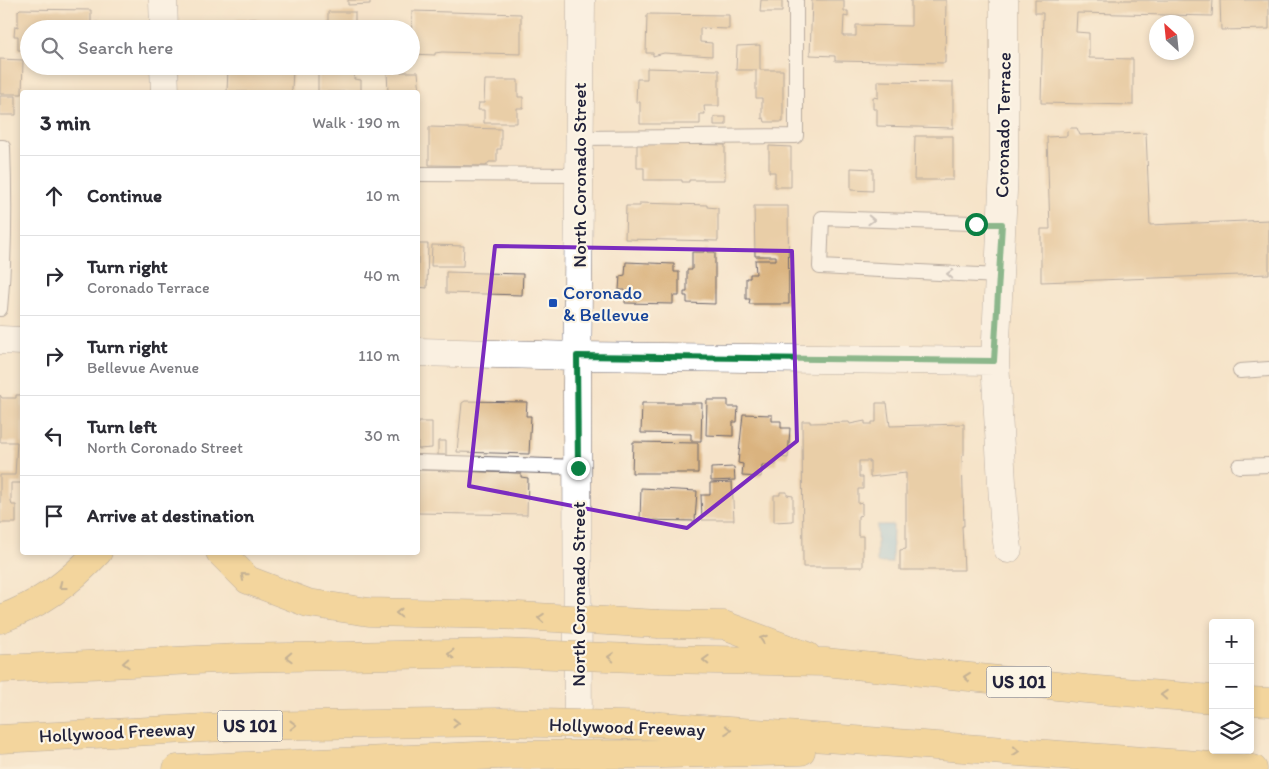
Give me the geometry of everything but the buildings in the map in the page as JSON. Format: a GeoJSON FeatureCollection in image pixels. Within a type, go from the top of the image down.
{"type":"FeatureCollection","features":[{"type":"Feature","properties":{"kind":"highway"},"geometry":{"type":"LineString","coordinates":[[0,619],[48,597],[76,575],[95,555]]}},
{"type":"Feature","properties":{"kind":"highway"},"geometry":{"type":"LineString","coordinates":[[223,555],[248,580],[308,603],[369,612],[501,615],[659,624],[724,624],[825,662]]}},
{"type":"Feature","properties":{"kind":"highway","name":"US 101"},"geometry":{"type":"LineString","coordinates":[[0,669],[239,658],[500,653],[660,659],[825,662],[1086,689],[1209,699]]}},
{"type":"Feature","properties":{"kind":"highway"},"geometry":{"type":"LineString","coordinates":[[1254,701],[1269,702]]}},
{"type":"Feature","properties":{"kind":"highway","name":"Hollywood Freeway"},"geometry":{"type":"LineString","coordinates":[[0,739],[243,726],[500,722],[661,726],[1253,769]]}},
{"type":"Feature","properties":{"kind":"highway"},"geometry":{"type":"LineString","coordinates":[[190,768],[500,755],[662,754],[967,747]]}},
{"type":"Feature","properties":{"kind":"street"},"geometry":{"type":"LineString","coordinates":[[163,0],[164,20]]}},
{"type":"Feature","properties":{"kind":"street","name":"North Coronado Street"},"geometry":{"type":"LineString","coordinates":[[578,769],[577,356],[580,0]]}},
{"type":"Feature","properties":{"kind":"street","name":"Coronado Terrace"},"geometry":{"type":"LineString","coordinates":[[1004,0],[1004,169],[994,361],[1008,549]]}},
{"type":"Feature","properties":{"kind":"street"},"geometry":{"type":"LineString","coordinates":[[164,75],[164,90]]}},
{"type":"Feature","properties":{"kind":"street"},"geometry":{"type":"LineString","coordinates":[[0,340],[20,341]]}},
{"type":"Feature","properties":{"kind":"street"},"geometry":{"type":"LineString","coordinates":[[420,352],[577,356],[994,361]]}},
{"type":"Feature","properties":{"kind":"lane"},"geometry":{"type":"LineString","coordinates":[[579,138],[796,136],[796,0]]}},
{"type":"Feature","properties":{"kind":"lane"},"geometry":{"type":"LineString","coordinates":[[0,147],[3,147],[5,197],[4,266],[0,309]]}},
{"type":"Feature","properties":{"kind":"lane"},"geometry":{"type":"LineString","coordinates":[[420,174],[579,176]]}},
{"type":"Feature","properties":{"kind":"lane"},"geometry":{"type":"LineString","coordinates":[[999,276],[820,267],[822,218],[1002,224]]}},
{"type":"Feature","properties":{"kind":"lane"},"geometry":{"type":"LineString","coordinates":[[1240,371],[1269,369]]}},
{"type":"Feature","properties":{"kind":"lane"},"geometry":{"type":"LineString","coordinates":[[420,462],[578,468]]}},
{"type":"Feature","properties":{"kind":"lane"},"geometry":{"type":"LineString","coordinates":[[1239,466],[1269,465]]}},
{"type":"Feature","properties":{"kind":"highlighted area"},"geometry":{"type":"Polygon","coordinates":[[[495,246],[792,251],[797,441],[687,528],[469,486],[495,246]]]}},
{"type":"Feature","properties":{"kind":"water"},"geometry":{"type":"Polygon","coordinates":[[[877,525],[893,525],[892,563],[877,563],[877,525]]]}},
{"type":"Feature","properties":{"kind":"place","name":"Coronado & Bellevue"},"geometry":{"type":"Point","coordinates":[553,303]}},
{"type":"Feature","properties":{"kind":"route"},"geometry":{"type":"LineString","coordinates":[[578,468],[577,356],[994,361],[1002,224],[976,224]]}}]}
